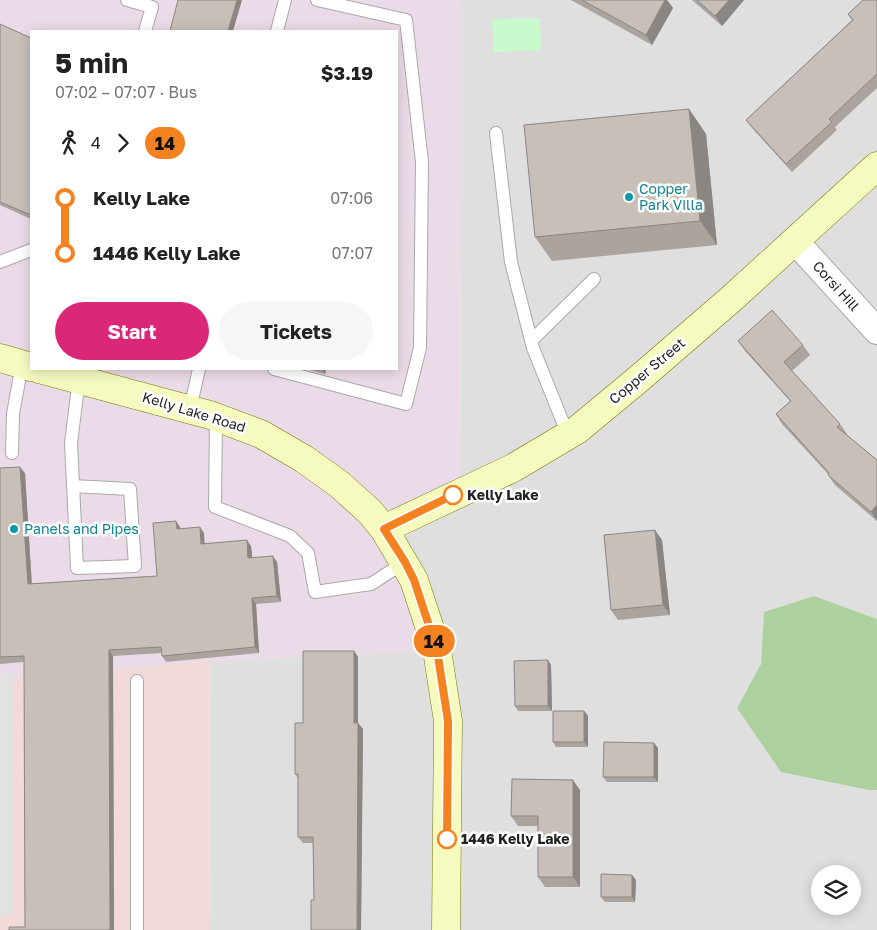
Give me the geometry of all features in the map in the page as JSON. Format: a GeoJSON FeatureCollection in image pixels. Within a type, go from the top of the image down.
{"type":"FeatureCollection","features":[{"type":"Feature","properties":{"kind":"street","name":"Copper Street"},"geometry":{"type":"LineString","coordinates":[[384,529],[513,468],[577,430],[635,382],[877,166]]}},
{"type":"Feature","properties":{"kind":"street","name":"Corsi Hill"},"geometry":{"type":"LineString","coordinates":[[795,241],[877,331]]}},
{"type":"Feature","properties":{"kind":"street","name":"Kelly Lake Road"},"geometry":{"type":"LineString","coordinates":[[45,370],[190,409],[261,434],[304,459],[339,484],[370,512],[384,529],[414,580],[437,650],[448,721],[446,930]]}},
{"type":"Feature","properties":{"kind":"lane"},"geometry":{"type":"LineString","coordinates":[[127,0],[152,7],[146,30]]}},
{"type":"Feature","properties":{"kind":"lane"},"geometry":{"type":"LineString","coordinates":[[277,30],[285,0]]}},
{"type":"Feature","properties":{"kind":"lane"},"geometry":{"type":"LineString","coordinates":[[278,370],[406,404],[420,348],[422,162],[406,20],[317,0]]}},
{"type":"Feature","properties":{"kind":"lane"},"geometry":{"type":"LineString","coordinates":[[496,133],[511,262],[532,340],[568,435]]}},
{"type":"Feature","properties":{"kind":"lane"},"geometry":{"type":"LineString","coordinates":[[0,262],[30,250]]}},
{"type":"Feature","properties":{"kind":"lane"},"geometry":{"type":"LineString","coordinates":[[532,340],[594,279]]}},
{"type":"Feature","properties":{"kind":"lane"},"geometry":{"type":"LineString","coordinates":[[12,453],[13,414],[23,364]]}},
{"type":"Feature","properties":{"kind":"lane"},"geometry":{"type":"LineString","coordinates":[[190,409],[199,370]]}},
{"type":"Feature","properties":{"kind":"lane"},"geometry":{"type":"LineString","coordinates":[[73,486],[130,489],[135,566],[77,568],[73,486],[71,443],[79,379]]}},
{"type":"Feature","properties":{"kind":"lane"},"geometry":{"type":"LineString","coordinates":[[216,417],[215,507],[290,536],[308,553],[315,592],[371,584],[405,562]]}},
{"type":"Feature","properties":{"kind":"lane"},"geometry":{"type":"LineString","coordinates":[[137,681],[137,930]]}},
{"type":"Feature","properties":{"kind":"shaded area"},"geometry":{"type":"Polygon","coordinates":[[[0,0],[462,0],[460,490],[381,528],[435,650],[210,661],[35,676],[0,676],[0,0]]]}},
{"type":"Feature","properties":{"kind":"shaded area"},"geometry":{"type":"Polygon","coordinates":[[[462,0],[877,0],[877,619],[814,596],[764,612],[761,664],[737,708],[869,790],[877,790],[877,930],[209,930],[210,661],[435,650],[381,528],[460,489],[462,0]]]}},
{"type":"Feature","properties":{"kind":"shaded area"},"geometry":{"type":"Polygon","coordinates":[[[210,661],[209,930],[0,930],[0,676],[35,676],[210,661]]]}},
{"type":"Feature","properties":{"kind":"shaded area"},"geometry":{"type":"Polygon","coordinates":[[[13,672],[13,914],[0,915],[0,673],[13,672]]]}},
{"type":"Feature","properties":{"kind":"green space"},"geometry":{"type":"Polygon","coordinates":[[[540,18],[541,50],[494,52],[492,19],[540,18]]]}},
{"type":"Feature","properties":{"kind":"green space"},"geometry":{"type":"Polygon","coordinates":[[[814,596],[877,619],[877,790],[781,772],[737,708],[761,664],[764,612],[814,596]]]}},
{"type":"Feature","properties":{"kind":"building"},"geometry":{"type":"Polygon","coordinates":[[[178,0],[237,0],[228,30],[170,30],[178,0]]]}},
{"type":"Feature","properties":{"kind":"building"},"geometry":{"type":"Polygon","coordinates":[[[582,0],[665,0],[646,35],[582,0]]]}},
{"type":"Feature","properties":{"kind":"building"},"geometry":{"type":"Polygon","coordinates":[[[697,0],[729,0],[715,16],[697,0]]]}},
{"type":"Feature","properties":{"kind":"building"},"geometry":{"type":"Polygon","coordinates":[[[863,0],[877,0],[877,74],[829,119],[832,122],[786,164],[746,120],[853,20],[848,14],[863,0]]]}},
{"type":"Feature","properties":{"kind":"building"},"geometry":{"type":"Polygon","coordinates":[[[0,24],[30,38],[30,215],[0,202],[0,24]]]}},
{"type":"Feature","properties":{"kind":"building","name":"Copper Park Villa"},"geometry":{"type":"Polygon","coordinates":[[[689,109],[700,221],[535,237],[524,125],[689,109]]]}},
{"type":"Feature","properties":{"kind":"building"},"geometry":{"type":"Polygon","coordinates":[[[772,310],[803,345],[784,362],[840,424],[837,427],[877,460],[877,505],[871,512],[828,475],[829,473],[776,414],[791,401],[738,341],[772,310]]]}},
{"type":"Feature","properties":{"kind":"building"},"geometry":{"type":"Polygon","coordinates":[[[20,467],[28,584],[157,576],[153,523],[176,521],[177,529],[200,527],[201,544],[247,540],[248,558],[273,556],[277,596],[252,598],[255,647],[162,656],[161,647],[109,650],[110,930],[9,930],[9,927],[25,927],[24,656],[0,657],[0,468],[20,467]]]}},
{"type":"Feature","properties":{"kind":"building"},"geometry":{"type":"Polygon","coordinates":[[[655,530],[663,605],[611,610],[604,535],[655,530]]]}},
{"type":"Feature","properties":{"kind":"building"},"geometry":{"type":"Polygon","coordinates":[[[303,651],[354,651],[354,723],[358,723],[357,930],[311,930],[311,900],[314,900],[313,837],[298,837],[298,774],[295,774],[295,723],[303,723],[303,651]]]}},
{"type":"Feature","properties":{"kind":"building"},"geometry":{"type":"Polygon","coordinates":[[[548,660],[548,706],[515,706],[514,661],[548,660]]]}},
{"type":"Feature","properties":{"kind":"building"},"geometry":{"type":"Polygon","coordinates":[[[553,711],[584,711],[584,742],[553,742],[553,711]]]}},
{"type":"Feature","properties":{"kind":"building"},"geometry":{"type":"Polygon","coordinates":[[[604,742],[654,743],[654,777],[603,777],[604,742]]]}},
{"type":"Feature","properties":{"kind":"building"},"geometry":{"type":"Polygon","coordinates":[[[512,779],[573,780],[573,877],[538,877],[538,816],[511,816],[512,779]]]}},
{"type":"Feature","properties":{"kind":"building"},"geometry":{"type":"Polygon","coordinates":[[[601,874],[632,875],[632,897],[601,897],[601,874]]]}},
{"type":"Feature","properties":{"kind":"bus line","name":"14"},"geometry":{"type":"LineString","coordinates":[[447,839],[448,721],[437,650],[414,580],[384,529],[453,495]]}},
{"type":"Feature","properties":{"kind":"place","name":"Copper Park Villa"},"geometry":{"type":"Point","coordinates":[629,197]}},
{"type":"Feature","properties":{"kind":"place","name":"Kelly Lake"},"geometry":{"type":"Point","coordinates":[453,495]}},
{"type":"Feature","properties":{"kind":"place","name":"Panels and Pipes"},"geometry":{"type":"Point","coordinates":[14,529]}},
{"type":"Feature","properties":{"kind":"place","name":"1446 Kelly Lake"},"geometry":{"type":"Point","coordinates":[447,839]}}]}
